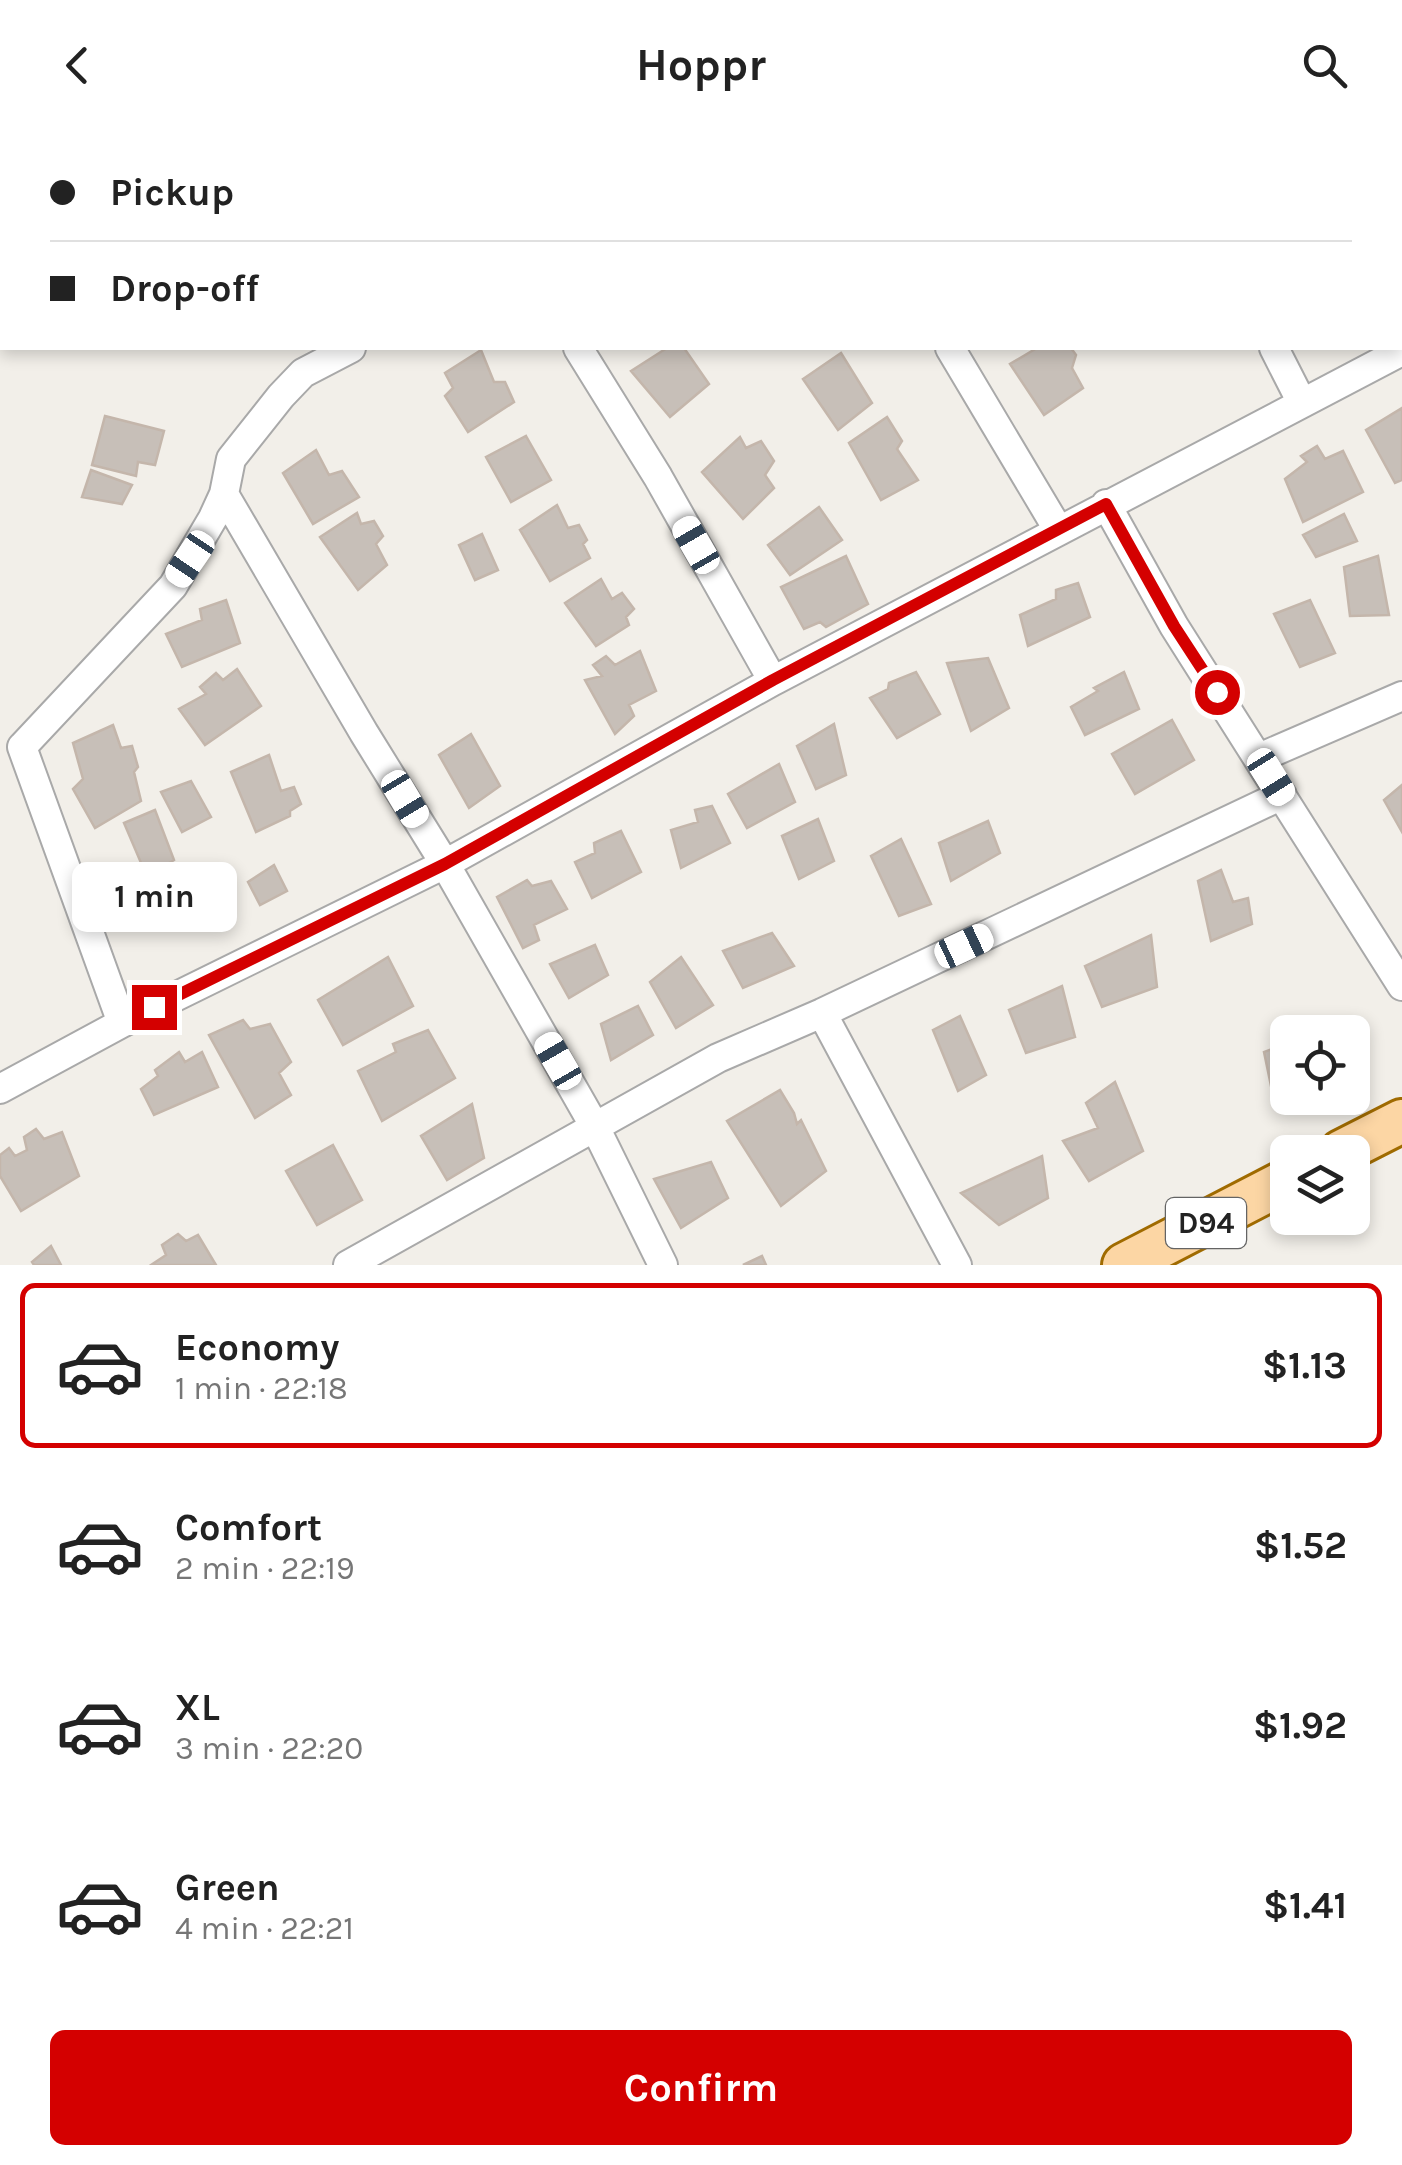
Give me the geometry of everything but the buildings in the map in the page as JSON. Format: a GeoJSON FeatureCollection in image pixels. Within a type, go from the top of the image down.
{"type":"FeatureCollection","features":[{"type":"Feature","properties":{"kind":"main road"},"geometry":{"type":"LineString","coordinates":[[1370,1137],[1402,1121]]}},
{"type":"Feature","properties":{"kind":"main road","name":"D94"},"geometry":{"type":"LineString","coordinates":[[1124,1265],[1270,1189]]}},
{"type":"Feature","properties":{"kind":"street"},"geometry":{"type":"LineString","coordinates":[[122,1023],[11,745],[172,586],[224,494],[231,459],[280,396],[303,373],[347,350]]}},
{"type":"Feature","properties":{"kind":"street"},"geometry":{"type":"LineString","coordinates":[[579,350],[658,478],[773,680]]}},
{"type":"Feature","properties":{"kind":"street"},"geometry":{"type":"LineString","coordinates":[[951,350],[1059,531]]}},
{"type":"Feature","properties":{"kind":"street"},"geometry":{"type":"LineString","coordinates":[[1275,350],[1302,403]]}},
{"type":"Feature","properties":{"kind":"street"},"geometry":{"type":"LineString","coordinates":[[0,1089],[122,1023],[445,864],[773,680],[1402,350]]}},
{"type":"Feature","properties":{"kind":"street"},"geometry":{"type":"LineString","coordinates":[[224,494],[445,864],[595,1126],[663,1265]]}},
{"type":"Feature","properties":{"kind":"street"},"geometry":{"type":"LineString","coordinates":[[1106,504],[1174,626],[1402,986]]}},
{"type":"Feature","properties":{"kind":"street"},"geometry":{"type":"LineString","coordinates":[[1259,758],[1402,696]]}},
{"type":"Feature","properties":{"kind":"street"},"geometry":{"type":"LineString","coordinates":[[348,1265],[718,1058],[822,1013],[1282,796]]}},
{"type":"Feature","properties":{"kind":"street"},"geometry":{"type":"LineString","coordinates":[[822,1013],[957,1265]]}},
{"type":"Feature","properties":{"kind":"route"},"geometry":{"type":"LineString","coordinates":[[154,1007],[445,864],[773,680],[1106,504],[1174,626],[1217,692]]}}]}
